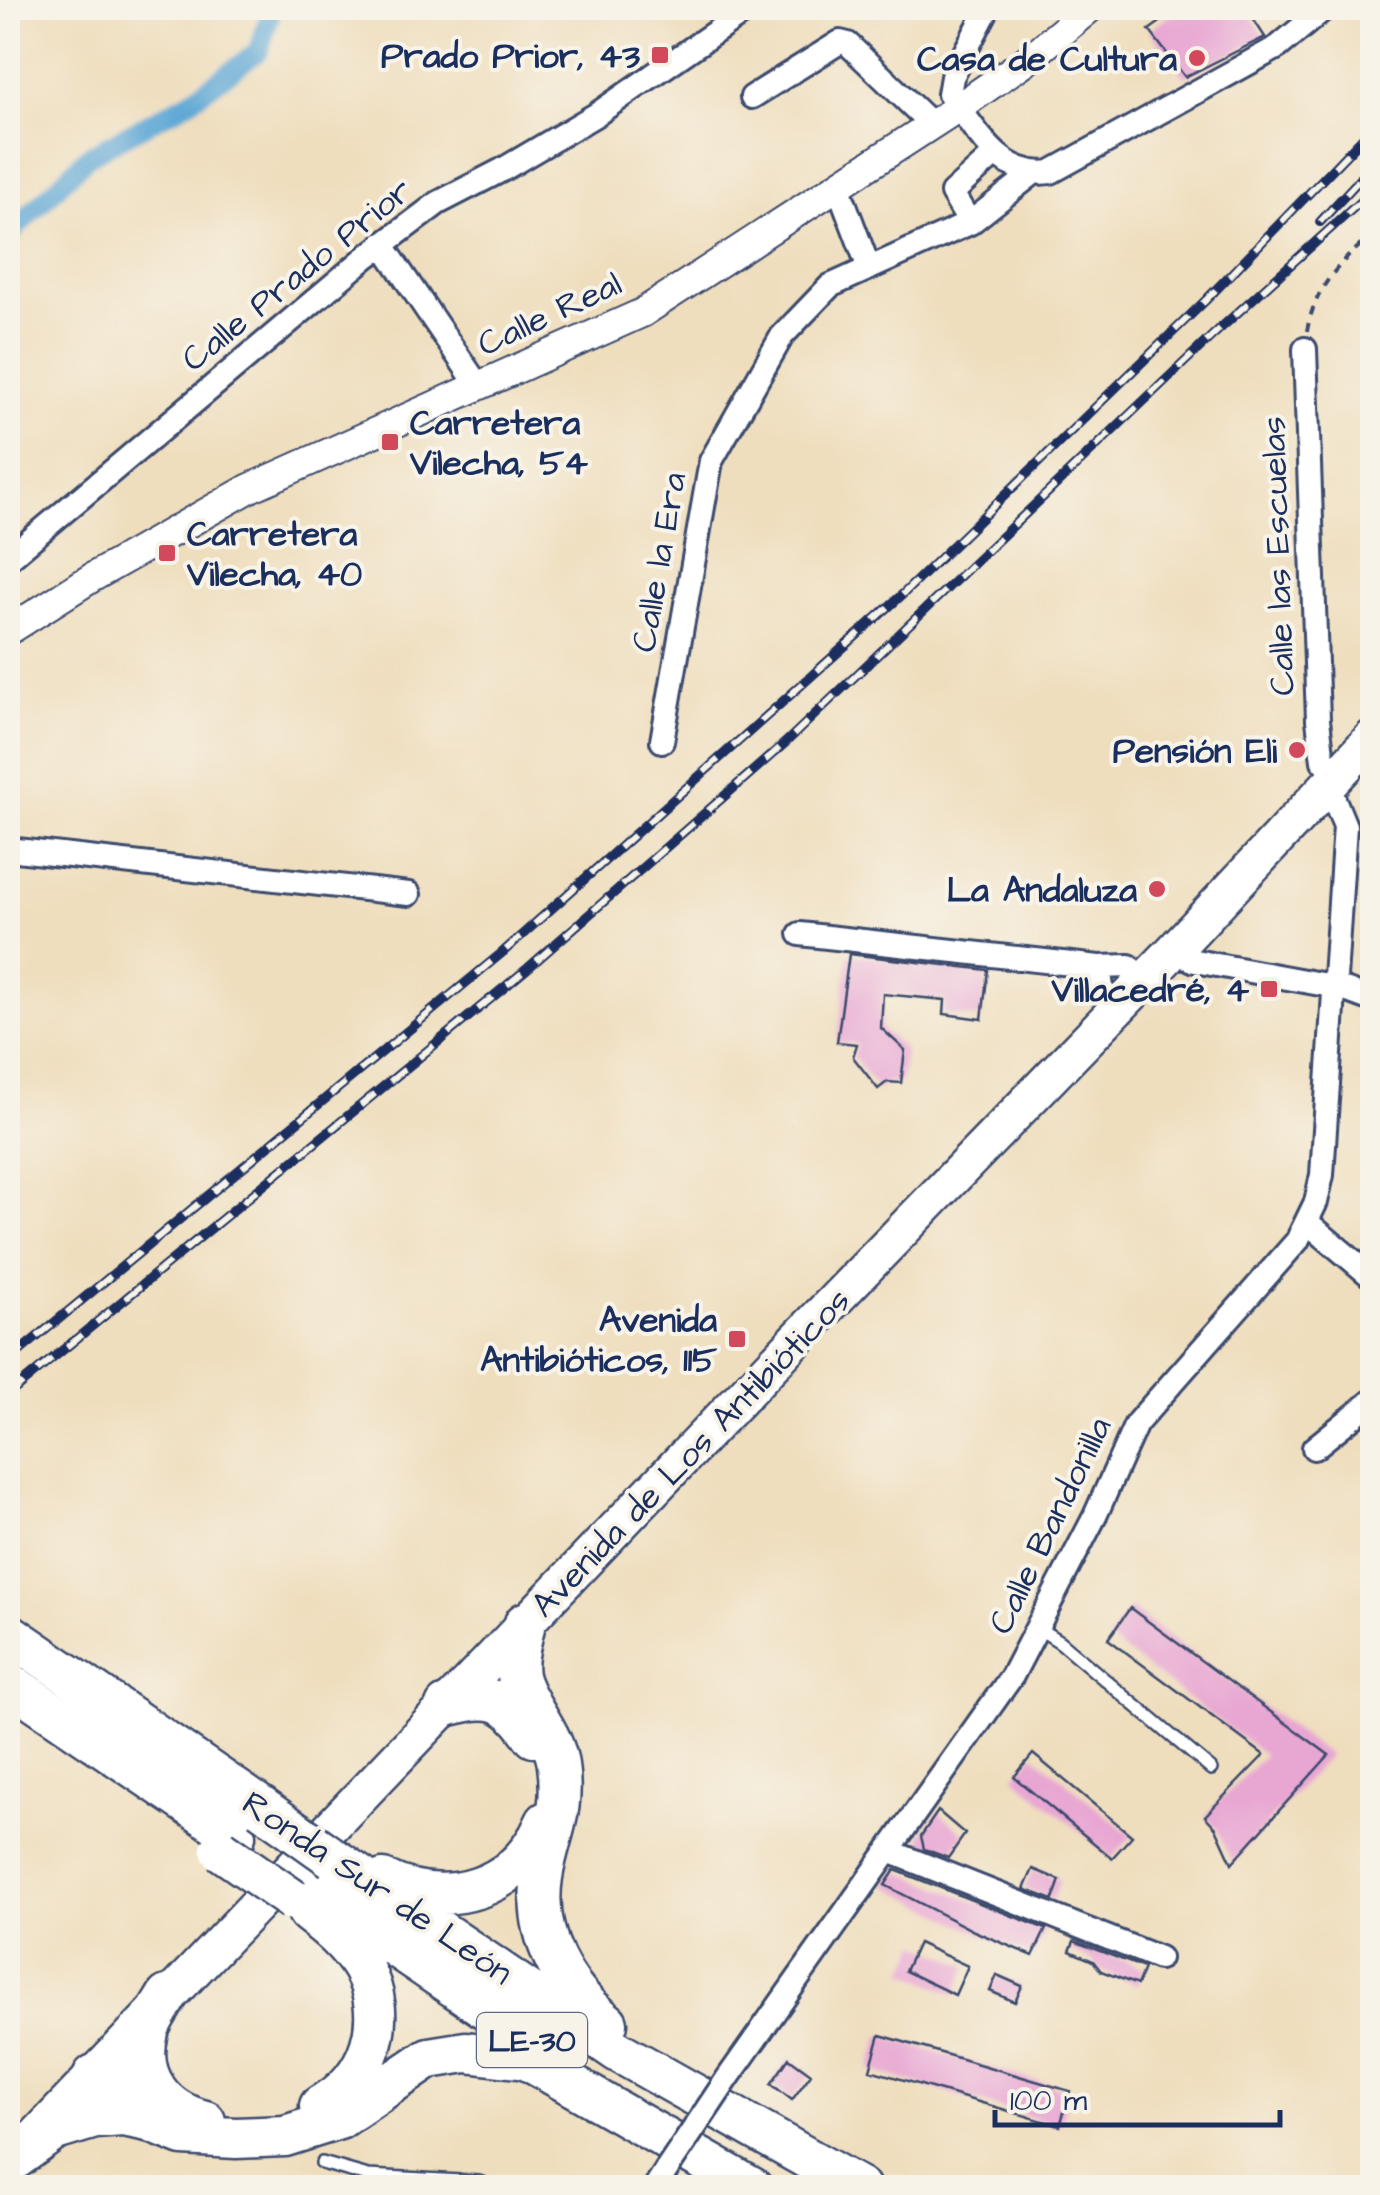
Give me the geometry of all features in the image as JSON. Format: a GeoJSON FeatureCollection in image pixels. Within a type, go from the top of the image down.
{"type":"FeatureCollection","features":[{"type":"Feature","properties":{"kind":"highway"},"geometry":{"type":"LineString","coordinates":[[446,1706],[478,1697],[502,1681],[518,1653],[525,1623]]}},
{"type":"Feature","properties":{"kind":"highway","name":"Ronda Sur de León"},"geometry":{"type":"LineString","coordinates":[[8,1634],[230,1827]]}},
{"type":"Feature","properties":{"kind":"highway"},"geometry":{"type":"LineString","coordinates":[[311,1881],[449,1895],[497,1882],[528,1855],[546,1824],[550,1780],[534,1736],[517,1713],[502,1681]]}},
{"type":"Feature","properties":{"kind":"highway"},"geometry":{"type":"LineString","coordinates":[[502,1681],[558,1758],[562,1795],[542,1876],[539,1910],[549,1948],[583,2004],[682,2087]]}},
{"type":"Feature","properties":{"kind":"highway","name":"Ronda Sur de León"},"geometry":{"type":"LineString","coordinates":[[8,1682],[311,1881],[590,2080],[762,2188]]}},
{"type":"Feature","properties":{"kind":"highway"},"geometry":{"type":"LineString","coordinates":[[123,2116],[109,2104],[94,2075],[111,2074],[154,2090],[171,2108],[201,2121],[253,2124],[298,2118],[327,2103],[354,2082],[372,2047],[377,2008],[364,1969],[338,1935],[311,1881]]}},
{"type":"Feature","properties":{"kind":"highway","name":"Ronda Sur de León"},"geometry":{"type":"LineString","coordinates":[[311,1881],[860,2188]]}},
{"type":"Feature","properties":{"kind":"highway"},"geometry":{"type":"LineString","coordinates":[[154,2090],[146,2059],[148,2031],[166,1996]]}},
{"type":"Feature","properties":{"kind":"highway"},"geometry":{"type":"LineString","coordinates":[[9,2153],[54,2130],[95,2118],[123,2116],[183,2135],[285,2136],[339,2119],[429,2058],[466,2052],[526,2059],[752,2188]]}},
{"type":"Feature","properties":{"kind":"main road","name":"Avenida de Los Antibióticos"},"geometry":{"type":"LineString","coordinates":[[525,1623],[1173,951],[1326,774],[1372,710]]}},
{"type":"Feature","properties":{"kind":"main road","name":"Avenida de Los Antibióticos"},"geometry":{"type":"LineString","coordinates":[[9,2153],[215,1918],[916,1184],[1110,975],[1294,792],[1326,774],[1372,738]]}},
{"type":"Feature","properties":{"kind":"main road"},"geometry":{"type":"LineString","coordinates":[[1110,975],[1173,951],[1173,934],[1237,866],[1258,829]]}},
{"type":"Feature","properties":{"kind":"main road"},"geometry":{"type":"LineString","coordinates":[[795,1341],[819,1302],[912,1204],[916,1184],[938,1181],[967,1164]]}},
{"type":"Feature","properties":{"kind":"main road"},"geometry":{"type":"LineString","coordinates":[[278,1852],[328,1813],[462,1676],[502,1681],[504,1632],[652,1474],[678,1432]]}},
{"type":"Feature","properties":{"kind":"main road"},"geometry":{"type":"LineString","coordinates":[[9,2153],[94,2075],[446,1706]]}},
{"type":"Feature","properties":{"kind":"main road"},"geometry":{"type":"LineString","coordinates":[[94,2075],[97,2058],[181,1968],[215,1918]]}},
{"type":"Feature","properties":{"kind":"street","name":"Calle Prado Prior"},"geometry":{"type":"LineString","coordinates":[[8,560],[382,244],[438,203],[597,114],[750,8]]}},
{"type":"Feature","properties":{"kind":"street"},"geometry":{"type":"LineString","coordinates":[[988,8],[952,77],[949,94],[994,154],[1009,167],[1032,174]]}},
{"type":"Feature","properties":{"kind":"street","name":"Calle Real"},"geometry":{"type":"LineString","coordinates":[[8,631],[93,577],[250,488],[642,314],[1031,58],[1090,8]]}},
{"type":"Feature","properties":{"kind":"street","name":"Calle la Era"},"geometry":{"type":"LineString","coordinates":[[662,741],[711,461],[782,336],[830,286],[970,223],[1032,174],[1052,172],[1278,47],[1325,8]]}},
{"type":"Feature","properties":{"kind":"street"},"geometry":{"type":"LineString","coordinates":[[752,97],[840,42],[848,44],[932,125]]}},
{"type":"Feature","properties":{"kind":"street"},"geometry":{"type":"LineString","coordinates":[[970,223],[952,192],[994,154]]}},
{"type":"Feature","properties":{"kind":"street"},"geometry":{"type":"LineString","coordinates":[[838,188],[869,268]]}},
{"type":"Feature","properties":{"kind":"street"},"geometry":{"type":"LineString","coordinates":[[382,244],[479,387]]}},
{"type":"Feature","properties":{"kind":"street","name":"Calle las Escuelas"},"geometry":{"type":"LineString","coordinates":[[1305,349],[1318,720],[1326,774]]}},
{"type":"Feature","properties":{"kind":"street","name":"Calle Bandonilla"},"geometry":{"type":"LineString","coordinates":[[661,2178],[1012,1676],[1095,1516],[1136,1424],[1268,1277],[1308,1223],[1322,1175],[1346,826],[1326,774]]}},
{"type":"Feature","properties":{"kind":"street"},"geometry":{"type":"LineString","coordinates":[[8,849],[409,894]]}},
{"type":"Feature","properties":{"kind":"street"},"geometry":{"type":"LineString","coordinates":[[800,934],[1110,975]]}},
{"type":"Feature","properties":{"kind":"street"},"geometry":{"type":"LineString","coordinates":[[1173,951],[1195,961],[1337,988],[1372,1000]]}},
{"type":"Feature","properties":{"kind":"street"},"geometry":{"type":"LineString","coordinates":[[1308,1223],[1372,1276]]}},
{"type":"Feature","properties":{"kind":"street"},"geometry":{"type":"LineString","coordinates":[[1314,1448],[1372,1401]]}},
{"type":"Feature","properties":{"kind":"street"},"geometry":{"type":"LineString","coordinates":[[889,1851],[1159,1958]]}},
{"type":"Feature","properties":{"kind":"lane"},"geometry":{"type":"LineString","coordinates":[[1038,1628],[1211,1768]]}},
{"type":"Feature","properties":{"kind":"lane"},"geometry":{"type":"LineString","coordinates":[[322,2163],[368,2176],[479,2182],[496,2188]]}},
{"type":"Feature","properties":{"kind":"path"},"geometry":{"type":"LineString","coordinates":[[1305,349],[1312,307],[1320,289],[1330,274],[1372,235]]}},
{"type":"Feature","properties":{"kind":"building","name":"Casa de Cultura"},"geometry":{"type":"Polygon","coordinates":[[[1180,8],[1246,8],[1265,37],[1185,77],[1149,30],[1180,8]]]}},
{"type":"Feature","properties":{"kind":"building"},"geometry":{"type":"Polygon","coordinates":[[[849,954],[988,970],[982,1019],[944,1014],[945,1000],[883,994],[881,1028],[905,1050],[901,1083],[887,1082],[878,1089],[853,1057],[857,1044],[837,1042],[849,954]]]}},
{"type":"Feature","properties":{"kind":"building"},"geometry":{"type":"Polygon","coordinates":[[[1130,1608],[1329,1755],[1232,1863],[1216,1828],[1205,1816],[1264,1755],[1108,1639],[1130,1608]]]}},
{"type":"Feature","properties":{"kind":"building"},"geometry":{"type":"Polygon","coordinates":[[[1033,1754],[1132,1836],[1112,1858],[1014,1777],[1033,1754]]]}},
{"type":"Feature","properties":{"kind":"building"},"geometry":{"type":"Polygon","coordinates":[[[938,1811],[965,1834],[948,1858],[924,1849],[921,1836],[938,1811]]]}},
{"type":"Feature","properties":{"kind":"building"},"geometry":{"type":"Polygon","coordinates":[[[1033,1869],[1060,1880],[1053,1900],[1024,1889],[1033,1869]]]}},
{"type":"Feature","properties":{"kind":"building"},"geometry":{"type":"Polygon","coordinates":[[[895,1870],[1046,1929],[1033,1956],[885,1885],[895,1870]]]}},
{"type":"Feature","properties":{"kind":"building"},"geometry":{"type":"Polygon","coordinates":[[[1074,1941],[1144,1968],[1137,1985],[1101,1971],[1093,1961],[1070,1951],[1074,1941]]]}},
{"type":"Feature","properties":{"kind":"building"},"geometry":{"type":"Polygon","coordinates":[[[918,1943],[968,1966],[955,1995],[905,1971],[918,1943]]]}},
{"type":"Feature","properties":{"kind":"building"},"geometry":{"type":"Polygon","coordinates":[[[997,1975],[1022,1986],[1015,2002],[990,1991],[997,1975]]]}},
{"type":"Feature","properties":{"kind":"building"},"geometry":{"type":"Polygon","coordinates":[[[880,2035],[1070,2091],[1060,2126],[870,2070],[880,2035]]]}},
{"type":"Feature","properties":{"kind":"building"},"geometry":{"type":"Polygon","coordinates":[[[789,2058],[811,2074],[792,2100],[771,2084],[789,2058]]]}},
{"type":"Feature","properties":{"kind":"waterway"},"geometry":{"type":"LineString","coordinates":[[8,240],[88,156],[188,102],[259,51],[272,8]]}},
{"type":"Feature","properties":{"kind":"railway"},"geometry":{"type":"LineString","coordinates":[[8,1361],[503,952],[903,594],[1206,300],[1372,128]]}},
{"type":"Feature","properties":{"kind":"railway"},"geometry":{"type":"LineString","coordinates":[[1320,222],[1372,166]]}},
{"type":"Feature","properties":{"kind":"railway"},"geometry":{"type":"LineString","coordinates":[[8,1395],[528,968],[785,743],[1213,335],[1372,191]]}},
{"type":"Feature","properties":{"kind":"place","name":"Prado Prior, 43"},"geometry":{"type":"Point","coordinates":[660,55]}},
{"type":"Feature","properties":{"kind":"place","name":"Casa de Cultura"},"geometry":{"type":"Point","coordinates":[1197,58]}},
{"type":"Feature","properties":{"kind":"place","name":"Carretera Vilecha, 54"},"geometry":{"type":"Point","coordinates":[390,442]}},
{"type":"Feature","properties":{"kind":"place","name":"Carretera Vilecha, 40"},"geometry":{"type":"Point","coordinates":[167,553]}},
{"type":"Feature","properties":{"kind":"place","name":"Pensión Eli"},"geometry":{"type":"Point","coordinates":[1297,750]}},
{"type":"Feature","properties":{"kind":"place","name":"La Andaluza"},"geometry":{"type":"Point","coordinates":[1157,889]}},
{"type":"Feature","properties":{"kind":"place","name":"Villacedré, 4"},"geometry":{"type":"Point","coordinates":[1269,989]}},
{"type":"Feature","properties":{"kind":"place","name":"Avenida Antibióticos, 115"},"geometry":{"type":"Point","coordinates":[737,1339]}}]}
